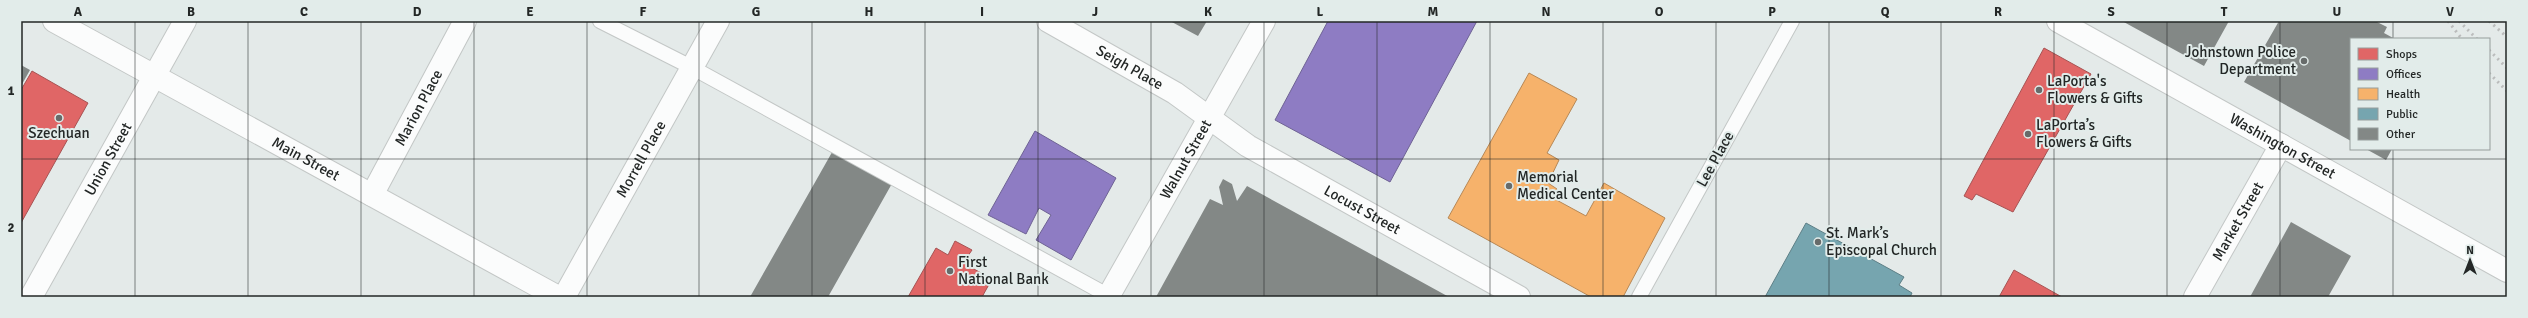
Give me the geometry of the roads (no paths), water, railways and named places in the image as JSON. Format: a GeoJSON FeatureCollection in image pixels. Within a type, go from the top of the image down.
{"type":"FeatureCollection","features":[{"type":"Feature","properties":{"kind":"street","name":"Main Street"},"geometry":{"type":"LineString","coordinates":[[54,21],[558,297]]}},
{"type":"Feature","properties":{"kind":"street","name":"Union Street"},"geometry":{"type":"LineString","coordinates":[[31,297],[185,21]]}},
{"type":"Feature","properties":{"kind":"street","name":"Marion Place"},"geometry":{"type":"LineString","coordinates":[[372,195],[465,21]]}},
{"type":"Feature","properties":{"kind":"street","name":"Morrell Place"},"geometry":{"type":"LineString","coordinates":[[564,297],[718,21]]}},
{"type":"Feature","properties":{"kind":"street","name":"Seigh Place"},"geometry":{"type":"LineString","coordinates":[[1048,21],[1175,93],[1208,119]]}},
{"type":"Feature","properties":{"kind":"street","name":"Walnut Street"},"geometry":{"type":"LineString","coordinates":[[1108,297],[1264,21]]}},
{"type":"Feature","properties":{"kind":"street","name":"Washington Street"},"geometry":{"type":"LineString","coordinates":[[2058,21],[2507,271]]}},
{"type":"Feature","properties":{"kind":"street","name":"Locust Street"},"geometry":{"type":"LineString","coordinates":[[1208,119],[1248,146],[1519,297]]}},
{"type":"Feature","properties":{"kind":"street","name":"Market Street"},"geometry":{"type":"LineString","coordinates":[[2195,297],[2281,145]]}},
{"type":"Feature","properties":{"kind":"lane"},"geometry":{"type":"LineString","coordinates":[[600,21],[691,67],[1108,297]]}},
{"type":"Feature","properties":{"kind":"lane","name":"Lee Place"},"geometry":{"type":"LineString","coordinates":[[1639,297],[1792,21]]}},
{"type":"Feature","properties":{"kind":"railway"},"geometry":{"type":"LineString","coordinates":[[2448,21],[2461,38]]}},
{"type":"Feature","properties":{"kind":"railway"},"geometry":{"type":"LineString","coordinates":[[2459,21],[2476,38]]}},
{"type":"Feature","properties":{"kind":"railway"},"geometry":{"type":"LineString","coordinates":[[2489,21],[2507,37]]}},
{"type":"Feature","properties":{"kind":"railway"},"geometry":{"type":"LineString","coordinates":[[2490,51],[2507,68]]}},
{"type":"Feature","properties":{"kind":"railway"},"geometry":{"type":"LineString","coordinates":[[2490,74],[2507,91]]}},
{"type":"Feature","properties":{"kind":"place","name":"Johnstown Police Department"},"geometry":{"type":"Point","coordinates":[2304,61]}},
{"type":"Feature","properties":{"kind":"place","name":"LaPorta's Flowers & Gifts"},"geometry":{"type":"Point","coordinates":[2039,90]}},
{"type":"Feature","properties":{"kind":"place","name":"Szechuan"},"geometry":{"type":"Point","coordinates":[59,118]}},
{"type":"Feature","properties":{"kind":"place","name":"LaPorta’s Flowers & Gifts"},"geometry":{"type":"Point","coordinates":[2028,134]}},
{"type":"Feature","properties":{"kind":"place","name":"Memorial Medical Center"},"geometry":{"type":"Point","coordinates":[1509,186]}},
{"type":"Feature","properties":{"kind":"place","name":"St. Mark’s Episcopal Church"},"geometry":{"type":"Point","coordinates":[1818,242]}},
{"type":"Feature","properties":{"kind":"place","name":"First National Bank"},"geometry":{"type":"Point","coordinates":[950,271]}}]}
